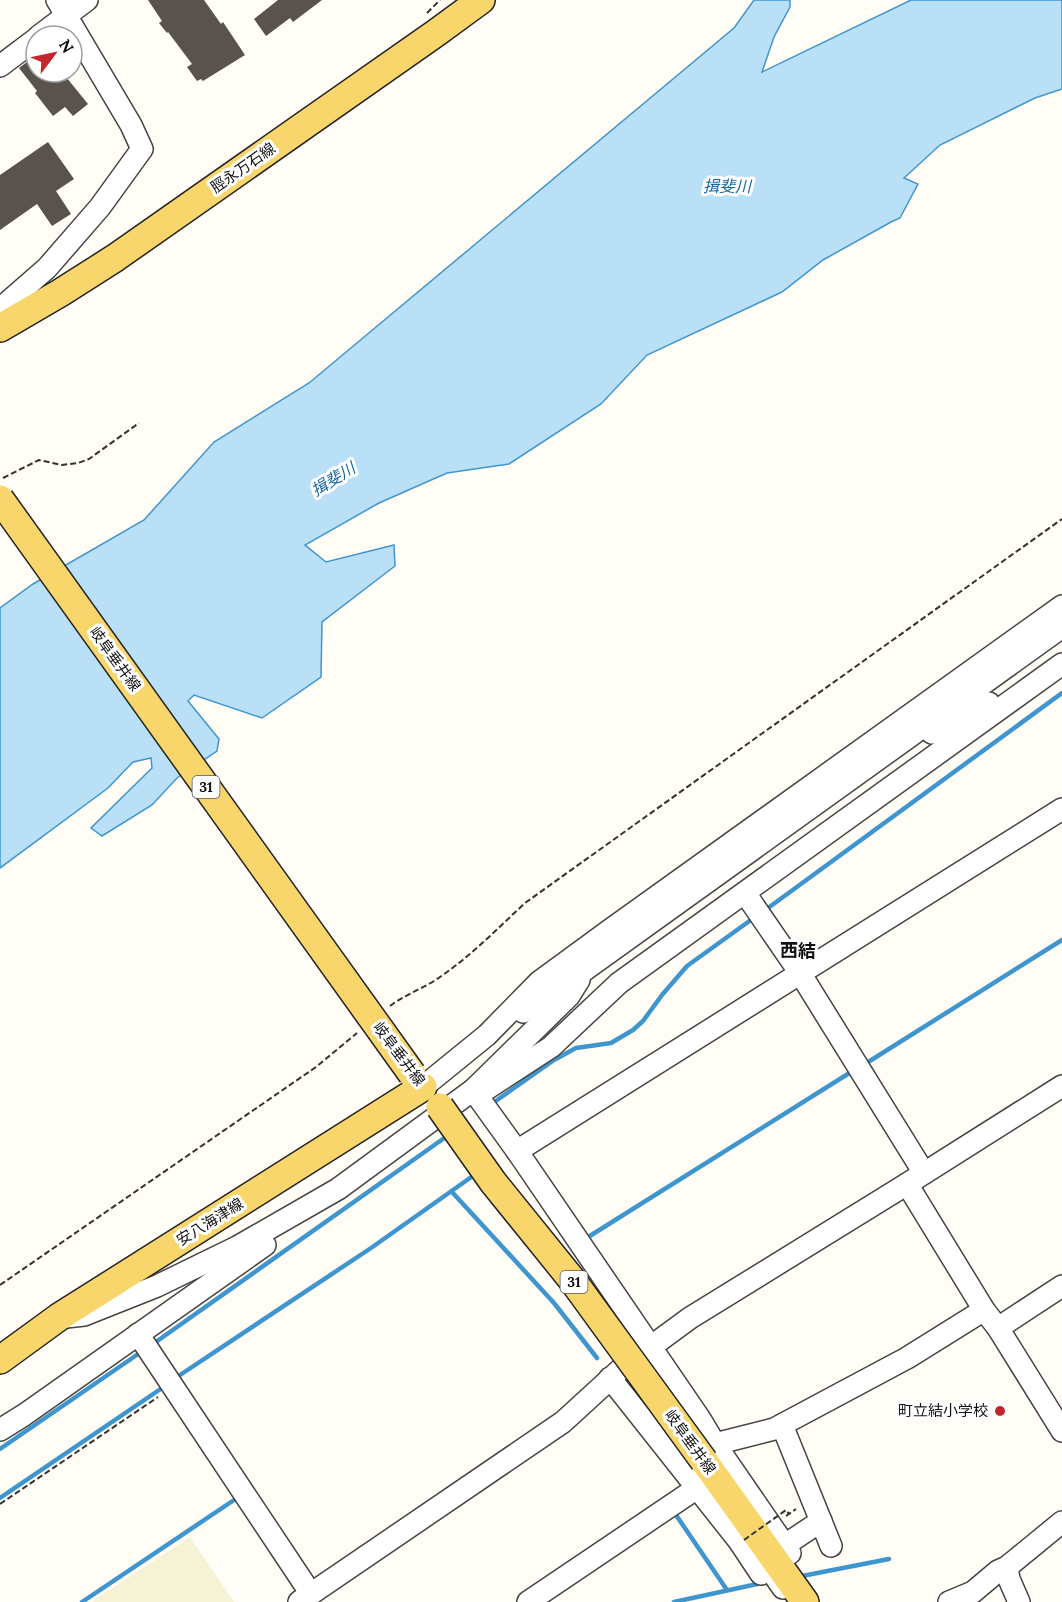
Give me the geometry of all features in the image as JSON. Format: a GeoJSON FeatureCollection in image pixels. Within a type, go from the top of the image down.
{"type":"FeatureCollection","features":[{"type":"Feature","properties":{"kind":"main road","name":"脛永万石線"},"geometry":{"type":"LineString","coordinates":[[0,328],[114,258],[481,0]]}},
{"type":"Feature","properties":{"kind":"main road","name":"岐阜垂井線"},"geometry":{"type":"LineString","coordinates":[[0,500],[493,1182],[709,1453],[781,1554],[799,1601]]}},
{"type":"Feature","properties":{"kind":"main road","name":"安八海津線"},"geometry":{"type":"LineString","coordinates":[[0,1360],[59,1317],[425,1089]]}},
{"type":"Feature","properties":{"kind":"street"},"geometry":{"type":"LineString","coordinates":[[48,24],[61,8],[87,0]]}},
{"type":"Feature","properties":{"kind":"street"},"geometry":{"type":"LineString","coordinates":[[0,309],[47,268],[100,207],[142,149],[126,116],[61,8]]}},
{"type":"Feature","properties":{"kind":"street"},"geometry":{"type":"LineString","coordinates":[[0,66],[24,48]]}},
{"type":"Feature","properties":{"kind":"street"},"geometry":{"type":"LineString","coordinates":[[425,1089],[488,1035],[539,982],[1062,606]]}},
{"type":"Feature","properties":{"kind":"street"},"geometry":{"type":"LineString","coordinates":[[488,1035],[586,969],[1062,627]]}},
{"type":"Feature","properties":{"kind":"street"},"geometry":{"type":"LineString","coordinates":[[892,748],[932,733],[1059,666]]}},
{"type":"Feature","properties":{"kind":"street"},"geometry":{"type":"LineString","coordinates":[[473,1090],[482,1092],[551,1047],[619,983],[1059,666]]}},
{"type":"Feature","properties":{"kind":"street"},"geometry":{"type":"LineString","coordinates":[[517,1151],[1062,810]]}},
{"type":"Feature","properties":{"kind":"street"},"geometry":{"type":"LineString","coordinates":[[745,893],[800,973],[916,1179],[984,1310],[998,1328],[1062,1431]]}},
{"type":"Feature","properties":{"kind":"street"},"geometry":{"type":"LineString","coordinates":[[0,1430],[291,1226],[473,1090],[569,996],[586,969]]}},
{"type":"Feature","properties":{"kind":"street"},"geometry":{"type":"LineString","coordinates":[[138,1334],[305,1598],[563,1422],[610,1378],[690,1318],[1062,1086]]}},
{"type":"Feature","properties":{"kind":"street"},"geometry":{"type":"LineString","coordinates":[[473,1090],[700,1419],[709,1453],[782,1425],[907,1358],[984,1310]]}},
{"type":"Feature","properties":{"kind":"street"},"geometry":{"type":"LineString","coordinates":[[59,1317],[84,1315],[157,1286],[237,1247],[338,1189]]}},
{"type":"Feature","properties":{"kind":"street"},"geometry":{"type":"LineString","coordinates":[[998,1328],[1062,1286]]}},
{"type":"Feature","properties":{"kind":"street"},"geometry":{"type":"LineString","coordinates":[[610,1378],[739,1541],[761,1574],[769,1568],[799,1601]]}},
{"type":"Feature","properties":{"kind":"street"},"geometry":{"type":"LineString","coordinates":[[782,1425],[831,1546]]}},
{"type":"Feature","properties":{"kind":"street"},"geometry":{"type":"LineString","coordinates":[[528,1602],[697,1488]]}},
{"type":"Feature","properties":{"kind":"street"},"geometry":{"type":"LineString","coordinates":[[781,1554],[821,1521]]}},
{"type":"Feature","properties":{"kind":"street"},"geometry":{"type":"LineString","coordinates":[[949,1602],[973,1592],[1062,1522]]}},
{"type":"Feature","properties":{"kind":"street"},"geometry":{"type":"LineString","coordinates":[[1007,1567],[1009,1579],[1019,1602]]}},
{"type":"Feature","properties":{"kind":"path"},"geometry":{"type":"LineString","coordinates":[[0,480],[39,460],[62,465],[89,459],[140,423]]}},
{"type":"Feature","properties":{"kind":"path"},"geometry":{"type":"LineString","coordinates":[[387,1009],[434,981],[475,951],[525,903],[1062,519]]}},
{"type":"Feature","properties":{"kind":"path"},"geometry":{"type":"LineString","coordinates":[[0,1285],[316,1067],[360,1031]]}},
{"type":"Feature","properties":{"kind":"path"},"geometry":{"type":"LineString","coordinates":[[0,1504],[173,1387]]}},
{"type":"Feature","properties":{"kind":"path"},"geometry":{"type":"LineString","coordinates":[[744,1540],[786,1510],[789,1514]]}},
{"type":"Feature","properties":{"kind":"shaded area"},"geometry":{"type":"Polygon","coordinates":[[[190,1537],[234,1602],[91,1602],[190,1537]]]}},
{"type":"Feature","properties":{"kind":"water","name":"揖斐川"},"geometry":{"type":"Polygon","coordinates":[[[754,0],[790,0],[790,7],[774,37],[762,72],[911,0],[1062,0],[1062,89],[1035,98],[940,145],[904,178],[918,184],[900,218],[823,260],[782,292],[647,355],[601,404],[509,464],[447,473],[379,503],[305,545],[326,562],[394,545],[395,566],[322,622],[321,677],[262,718],[194,695],[188,701],[219,739],[217,751],[177,778],[152,805],[102,836],[91,828],[152,768],[151,758],[133,762],[108,788],[0,868],[0,608],[33,584],[144,520],[214,442],[309,383],[734,28],[754,0]]]}},
{"type":"Feature","properties":{"kind":"building"},"geometry":{"type":"Polygon","coordinates":[[[148,0],[204,0],[221,24],[223,22],[245,55],[203,81],[201,79],[197,81],[187,67],[192,64],[159,23],[162,21],[148,0]]]}},
{"type":"Feature","properties":{"kind":"building"},"geometry":{"type":"Polygon","coordinates":[[[278,0],[322,0],[293,22],[290,18],[266,36],[254,19],[278,0]]]}},
{"type":"Feature","properties":{"kind":"building"},"geometry":{"type":"Polygon","coordinates":[[[24,64],[24,74],[19,68],[24,64]]]}},
{"type":"Feature","properties":{"kind":"building"},"geometry":{"type":"Polygon","coordinates":[[[32,84],[72,84],[88,104],[73,116],[65,107],[53,116],[35,93],[37,91],[32,84]]]}},
{"type":"Feature","properties":{"kind":"building"},"geometry":{"type":"Polygon","coordinates":[[[48,142],[74,179],[56,191],[71,214],[52,226],[37,204],[0,230],[0,175],[48,142]]]}},
{"type":"Feature","properties":{"kind":"waterway"},"geometry":{"type":"LineString","coordinates":[[764,911],[1062,693]]}},
{"type":"Feature","properties":{"kind":"waterway"},"geometry":{"type":"LineString","coordinates":[[490,1105],[554,1060],[576,1048],[611,1043],[633,1030],[643,1021],[687,966],[755,917]]}},
{"type":"Feature","properties":{"kind":"waterway"},"geometry":{"type":"LineString","coordinates":[[865,1064],[1062,940]]}},
{"type":"Feature","properties":{"kind":"waterway"},"geometry":{"type":"LineString","coordinates":[[585,1239],[851,1072],[853,1076]]}},
{"type":"Feature","properties":{"kind":"waterway"},"geometry":{"type":"LineString","coordinates":[[153,1344],[450,1134]]}},
{"type":"Feature","properties":{"kind":"waterway"},"geometry":{"type":"LineString","coordinates":[[174,1379],[371,1248],[477,1173]]}},
{"type":"Feature","properties":{"kind":"waterway"},"geometry":{"type":"LineString","coordinates":[[452,1192],[554,1303],[597,1358]]}},
{"type":"Feature","properties":{"kind":"waterway"},"geometry":{"type":"LineString","coordinates":[[0,1449],[144,1350]]}},
{"type":"Feature","properties":{"kind":"waterway"},"geometry":{"type":"LineString","coordinates":[[0,1498],[165,1386]]}},
{"type":"Feature","properties":{"kind":"waterway"},"geometry":{"type":"LineString","coordinates":[[82,1602],[237,1498],[239,1500]]}},
{"type":"Feature","properties":{"kind":"waterway"},"geometry":{"type":"LineString","coordinates":[[674,1512],[727,1590]]}},
{"type":"Feature","properties":{"kind":"waterway"},"geometry":{"type":"LineString","coordinates":[[802,1576],[889,1559]]}},
{"type":"Feature","properties":{"kind":"waterway"},"geometry":{"type":"LineString","coordinates":[[674,1602],[762,1583]]}},
{"type":"Feature","properties":{"kind":"place","name":"町立結小学校"},"geometry":{"type":"Point","coordinates":[1000,1411]}},
{"type":"Feature","properties":{"kind":"district","name":"西結"},"geometry":{"type":"Point","coordinates":[798,951]}}]}
